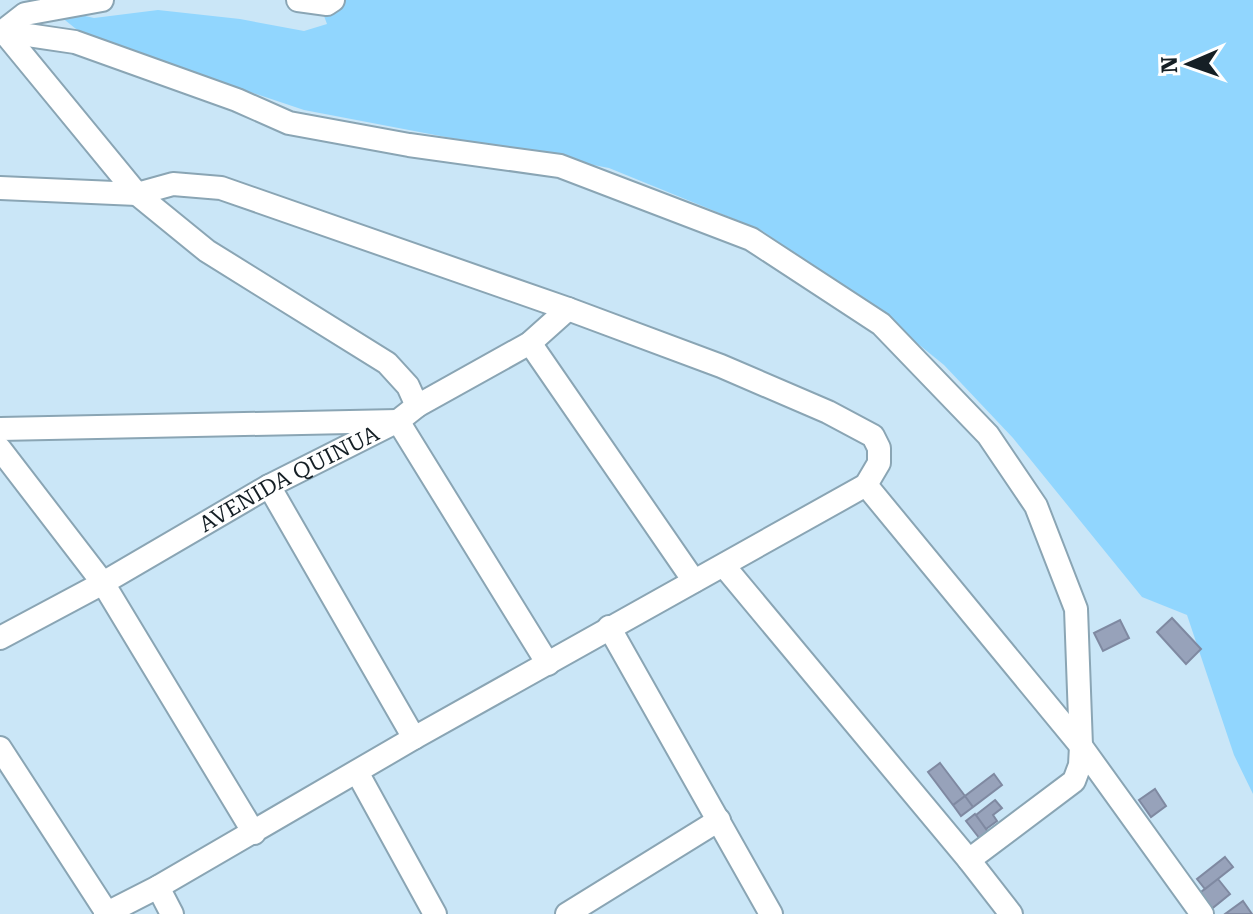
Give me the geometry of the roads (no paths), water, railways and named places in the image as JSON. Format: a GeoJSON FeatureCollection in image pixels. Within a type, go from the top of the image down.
{"type":"FeatureCollection","features":[{"type":"Feature","properties":{"kind":"street"},"geometry":{"type":"LineString","coordinates":[[1,31],[25,14],[102,0]]}},
{"type":"Feature","properties":{"kind":"street"},"geometry":{"type":"LineString","coordinates":[[298,0],[327,4],[333,0]]}},
{"type":"Feature","properties":{"kind":"street"},"geometry":{"type":"LineString","coordinates":[[1,31],[137,194],[207,251],[387,363],[408,386],[417,406]]}},
{"type":"Feature","properties":{"kind":"street"},"geometry":{"type":"LineString","coordinates":[[1,31],[75,42],[237,100],[289,123],[409,145],[560,166],[751,239],[881,324],[988,435],[1036,506],[1076,609],[1081,746],[1080,765],[1074,781],[969,860]]}},
{"type":"Feature","properties":{"kind":"street"},"geometry":{"type":"LineString","coordinates":[[0,188],[137,194],[173,184],[221,188],[721,366],[828,412],[873,436],[879,448],[879,463],[866,485],[609,627],[254,833],[106,913],[0,748]]}},
{"type":"Feature","properties":{"kind":"street","name":"AVENIDA QUINUA"},"geometry":{"type":"LineString","coordinates":[[0,638],[103,583],[269,486],[398,421],[417,406],[530,343],[568,309]]}},
{"type":"Feature","properties":{"kind":"street"},"geometry":{"type":"LineString","coordinates":[[530,343],[694,581]]}},
{"type":"Feature","properties":{"kind":"street"},"geometry":{"type":"LineString","coordinates":[[0,429],[398,421],[548,664]]}},
{"type":"Feature","properties":{"kind":"street"},"geometry":{"type":"LineString","coordinates":[[0,449],[103,583],[254,833]]}},
{"type":"Feature","properties":{"kind":"street"},"geometry":{"type":"LineString","coordinates":[[866,485],[1081,746],[1202,914]]}},
{"type":"Feature","properties":{"kind":"street"},"geometry":{"type":"LineString","coordinates":[[269,486],[414,738]]}},
{"type":"Feature","properties":{"kind":"street"},"geometry":{"type":"LineString","coordinates":[[724,566],[1011,914]]}},
{"type":"Feature","properties":{"kind":"street"},"geometry":{"type":"LineString","coordinates":[[609,627],[771,914]]}},
{"type":"Feature","properties":{"kind":"street"},"geometry":{"type":"LineString","coordinates":[[357,772],[435,914]]}},
{"type":"Feature","properties":{"kind":"street"},"geometry":{"type":"LineString","coordinates":[[567,914],[719,820]]}},
{"type":"Feature","properties":{"kind":"street"},"geometry":{"type":"LineString","coordinates":[[158,887],[172,914]]}}]}
